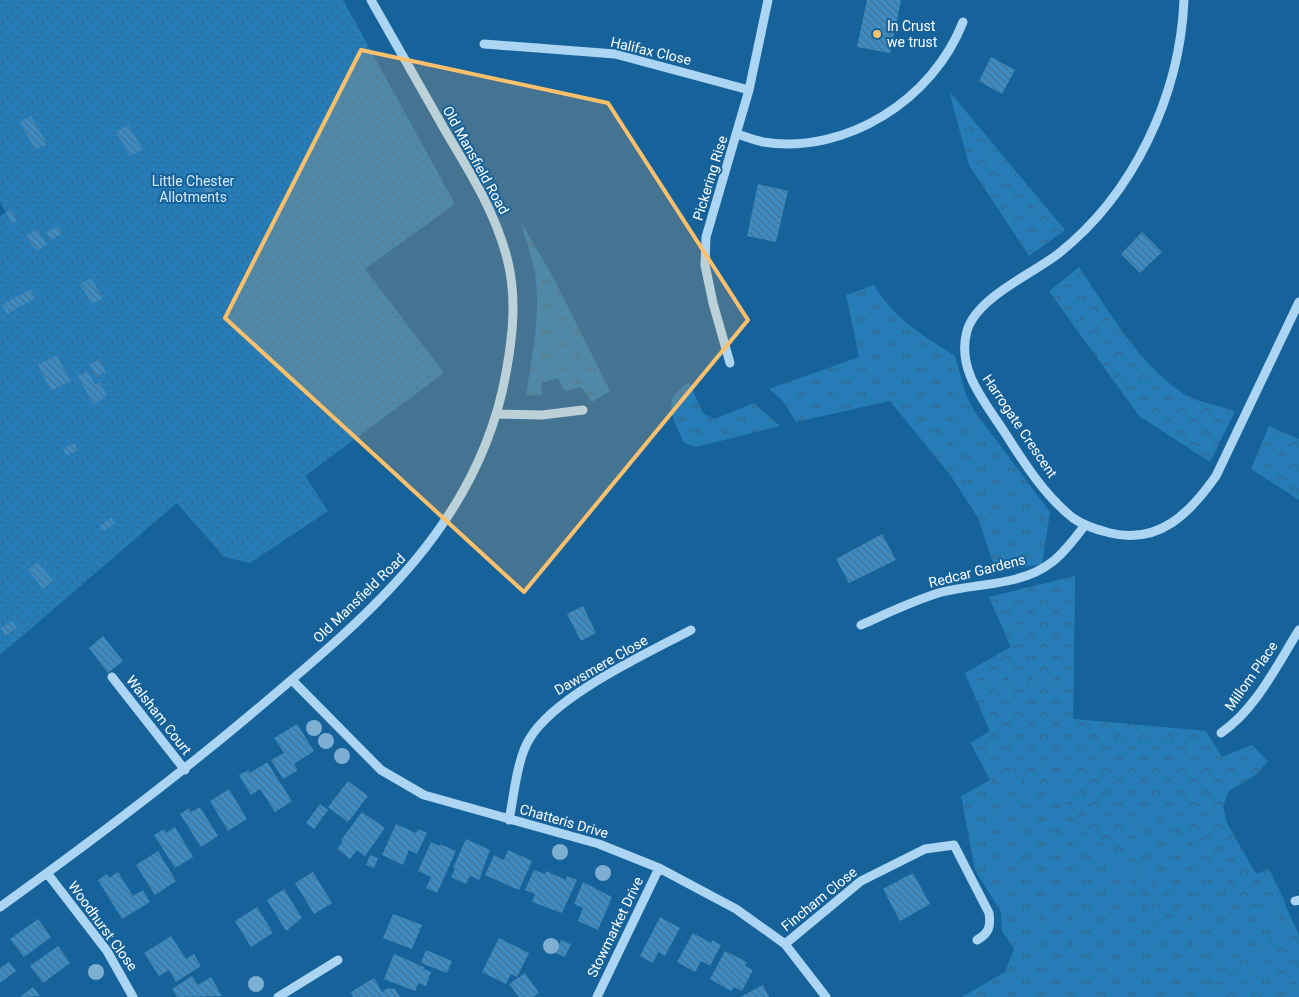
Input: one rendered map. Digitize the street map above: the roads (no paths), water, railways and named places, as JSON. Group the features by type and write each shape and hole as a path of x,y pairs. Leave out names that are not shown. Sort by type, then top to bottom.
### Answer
{"street":[{"name":"Old Mansfield Road","path":"0,907 185,770 358,622 417,560 436,535 482,458 497,414 511,342 514,311 510,275 500,236 482,193 371,0"},
{"name":"Pickering Rise","path":"730,363 712,303 705,265 706,237 749,90 768,0"},
{"name":"Harrogate Crescent","path":"1184,0 1180,41 1168,89 1160,113 1130,170 1092,221 1078,236 1035,271 980,308 971,320 965,338 965,361 970,376 1015,448 1052,499 1075,520 1085,525 1121,536 1141,536 1168,525 1191,508 1216,476 1299,302"},
{"path":"737,134 763,142 798,143 834,137 864,126 897,108 922,86 942,64 955,44 963,22"},
{"name":"Halifax Close","path":"484,44 615,54 749,90"},
{"path":"497,414 542,415 583,410"},
{"name":"Redcar Gardens","path":"861,625 911,603 941,593 965,587 985,586 1038,570 1051,563 1063,552 1085,525"},
{"name":"Dawsmere Close","path":"509,820 525,749 530,737 543,721 569,698 691,630"},
{"name":"Millom Place","path":"1221,733 1236,723 1248,709 1299,630"},
{"name":"Walsham Court","path":"112,677 185,770"},
{"name":"Chatteris Drive","path":"292,680 365,755 390,775 424,795 599,844 659,868 736,909 785,944 826,997"},
{"name":"Fincham Close","path":"785,944 861,881 924,849 954,845 989,914 990,924 987,934 977,940"},
{"name":"Stowmarket Drive","path":"597,997 659,868"},
{"name":"Woodhurst Close","path":"48,873 107,952 133,997"},
{"path":"278,997 338,960"}],"place":[{"name":"In Crust we trust","path":"877,34"}],"park label":[{"name":"Little Chester Allotments","path":"193,190"}]}
